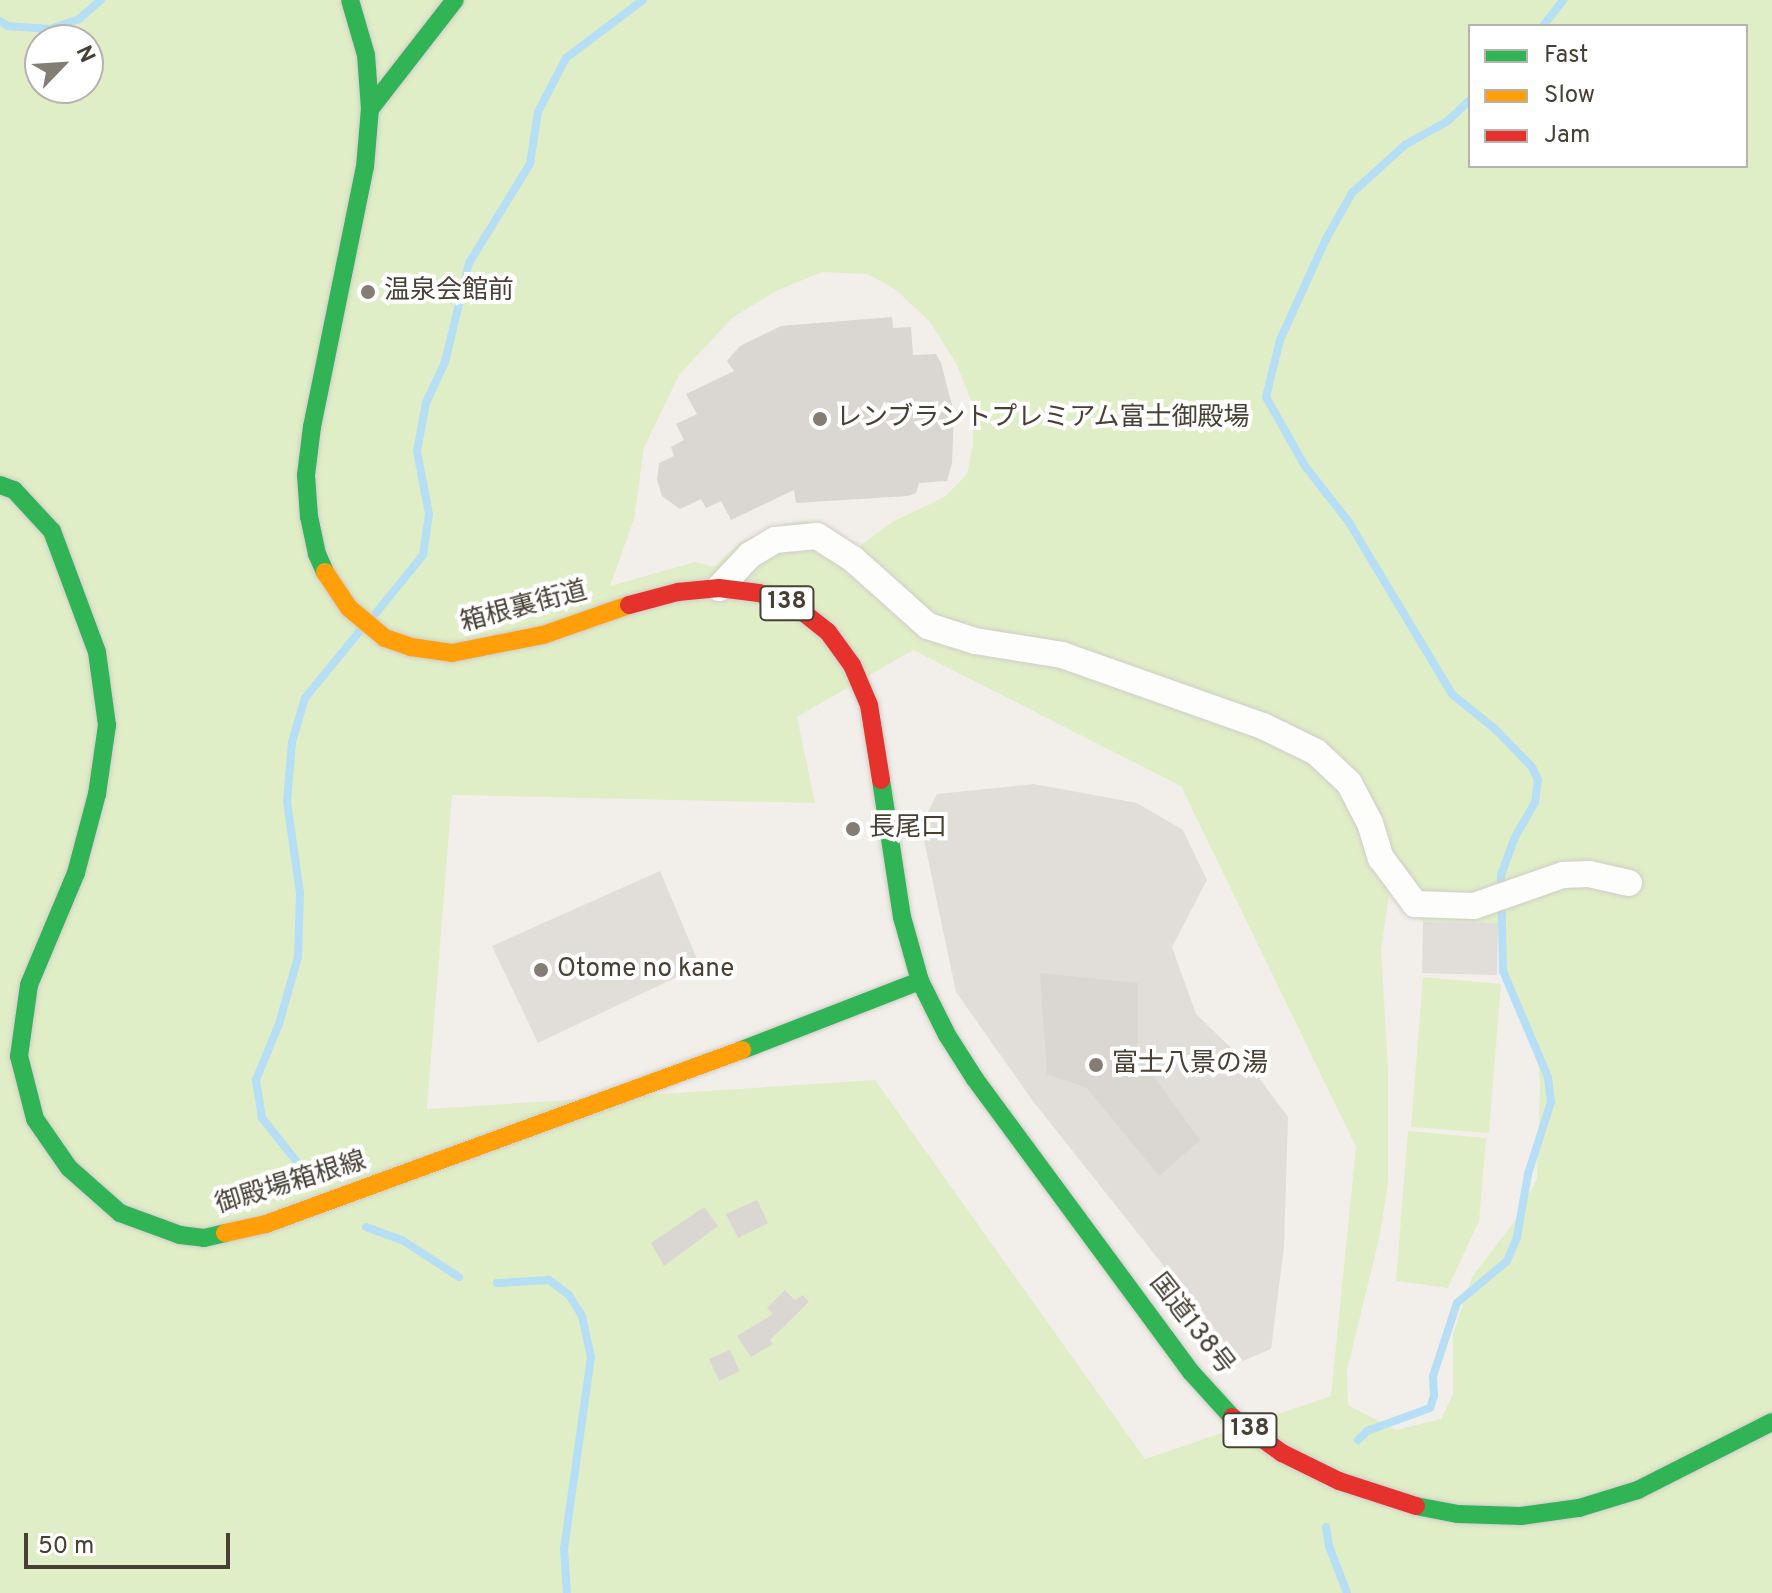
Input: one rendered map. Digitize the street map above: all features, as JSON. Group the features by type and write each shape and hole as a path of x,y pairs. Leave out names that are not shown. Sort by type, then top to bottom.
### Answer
{"main road":[{"name":"箱根裏街道","path":"350,0 366,55 370,109 365,167 312,427 306,475 309,517 317,554 332,586 349,608 385,638 411,647 452,653 497,647 543,635 631,604 678,592 719,588 759,593 794,605 828,632 852,665 869,705 902,917 920,981"},
{"path":"370,109 455,0"},
{"name":"御殿場箱根線","path":"0,485 14,490 52,531 97,652 107,725 97,794 76,873 29,985 19,1056 35,1119 69,1168 120,1213 180,1235 204,1238 266,1224 679,1074 920,981"},
{"name":"国道138号","path":"920,981 975,1079 1191,1372 1233,1418 1282,1453 1339,1481 1398,1502 1458,1514 1521,1516 1579,1508 1638,1490 1697,1463 1772,1422"}],"street":[{"path":"719,588 750,555 775,540 817,536 853,559 928,626 975,641 1062,655 1263,726 1316,752 1349,783 1370,823 1381,858 1415,904 1474,906 1563,875 1589,874 1629,883"}],"green space":[{"path":"0,0 1772,0 1772,1593 0,1593","holes":["822,272 868,274 896,290 930,322 956,363 972,402 973,444 967,474 943,498 892,522 857,548 806,521 783,524 742,541 714,567 695,562 610,586 634,519 644,448 679,375 732,318 774,292","913,650 1181,786 1356,1147 1331,1396 1145,1459 875,1080 427,1109 452,795 815,803 797,717","1390,888 1406,910 1423,922 1503,923 1508,986 1536,1037 1540,1084 1537,1179 1514,1222 1472,1277 1453,1334 1453,1394 1441,1419 1396,1430 1348,1405 1347,1370 1380,1235 1388,1183 1388,1067 1381,950"]},
{"path":"1423,977 1501,984 1489,1133 1411,1127"},
{"path":"1408,1131 1486,1138 1479,1221 1448,1288 1396,1281"}],"shaded area":[{"path":"1034,784 1137,803 1183,830 1207,880 1172,947 1196,1014 1251,1067 1288,1117 1284,1247 1271,1349 1240,1362 1032,1100 956,992 921,826 937,794"},
{"path":"660,871 700,966 538,1043 492,946"},
{"path":"1423,922 1498,923 1497,975 1422,973"}],"building":[{"name":"レンブラントプレミアム富士御殿場","path":"892,317 893,328 911,327 913,355 936,354 941,363 954,413 952,463 947,481 919,483 916,493 908,496 796,503 794,490 731,520 721,501 706,508 701,499 680,509 662,496 657,480 659,463 674,456 671,447 684,440 676,424 697,414 686,394 734,371 727,361 740,346 781,326"},
{"name":"富士八景の湯","path":"1040,973 1138,983 1138,1055 1200,1140 1159,1176 1087,1088 1047,1074"},
{"path":"757,1200 768,1223 738,1238 726,1214"},
{"path":"704,1207 718,1226 664,1266 651,1243"},
{"path":"785,1290 795,1300 803,1295 809,1302 770,1340 773,1344 751,1357 737,1336 773,1314 767,1308"},
{"path":"730,1350 740,1371 719,1381 709,1359"}],"waterway":[{"path":"0,21 8,26 50,29 79,19 101,0"},
{"path":"376,613 423,555 429,514 417,451 426,403 445,362 469,263 530,164 538,112 566,58 643,0"},
{"path":"1545,24 1563,0"},
{"path":"1358,1440 1367,1431 1430,1408 1434,1396 1433,1376 1457,1303 1507,1261 1517,1237 1528,1174 1551,1102 1548,1077 1503,971 1501,875 1515,837 1535,803 1538,780 1532,767 1495,729 1452,694 1348,521 1305,466 1266,397 1280,340 1326,239 1352,193 1405,145 1448,121 1468,102"},
{"path":"301,1167 262,1118 256,1080 279,1024 298,957 300,893 287,802 292,742 305,698 359,632"},
{"path":"366,1227 402,1240 459,1277"},
{"path":"497,1283 549,1280 569,1295 582,1316 591,1357 564,1548 567,1593"},
{"path":"1326,1527 1329,1546 1347,1593"}],"traffic: fast":[{"path":"325,572 317,554 309,517 306,475 312,427 365,167 370,109 366,55 350,0"},
{"path":"370,109 455,0"},
{"path":"0,485 14,490 52,531 97,652 107,725 97,794 76,873 29,985 19,1056 35,1119 69,1168 120,1213 180,1235 204,1238 225,1233"},
{"path":"881,780 902,917 920,981 947,1035 975,1079 1191,1372 1232,1417"},
{"path":"742,1050 920,981"},
{"path":"1416,1506 1458,1514 1521,1516 1579,1508 1638,1490 1772,1422"}],"traffic: slow":[{"path":"325,572 349,608 385,638 411,647 452,653 543,635 629,605"},
{"path":"225,1233 266,1224 742,1050"}],"traffic: jam":[{"path":"629,605 678,592 719,588 759,593 794,605 828,632 852,665 869,705 881,780"},
{"path":"1232,1417 1282,1453 1339,1481 1416,1506"}],"place":[{"name":"温泉会館前","path":"368,292"},
{"name":"レンブラントプレミアム富士御殿場","path":"820,419"},
{"name":"長尾口","path":"853,829"},
{"name":"Otome no kane","path":"541,970"},
{"name":"富士八景の湯","path":"1096,1065"}]}
